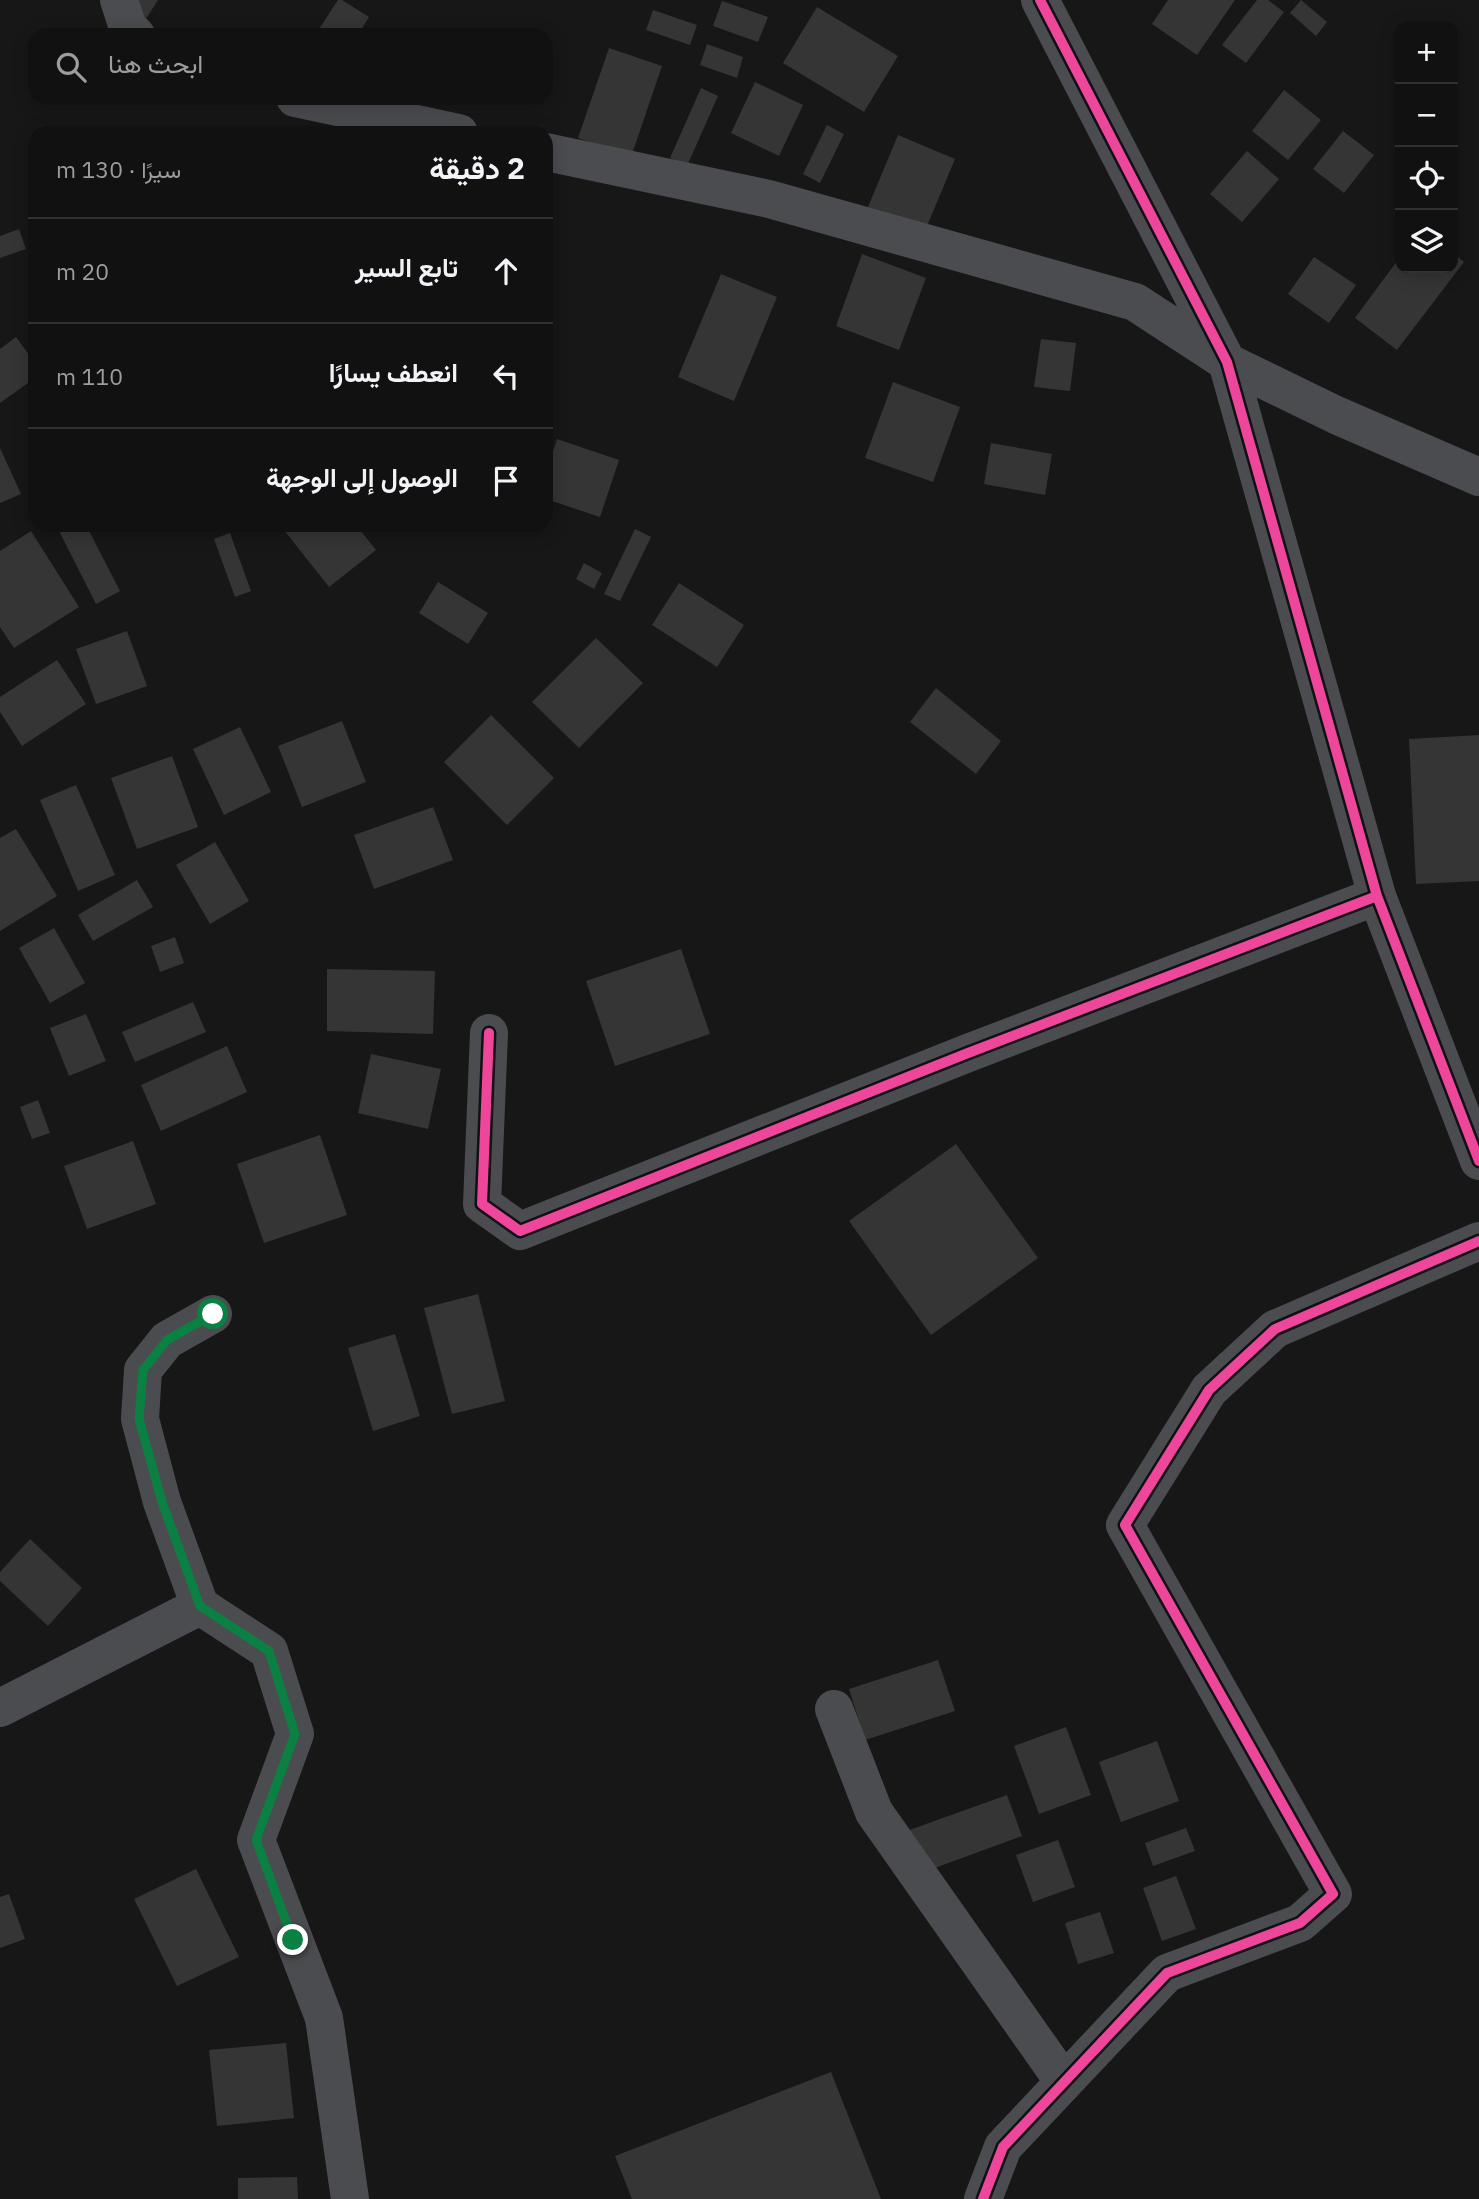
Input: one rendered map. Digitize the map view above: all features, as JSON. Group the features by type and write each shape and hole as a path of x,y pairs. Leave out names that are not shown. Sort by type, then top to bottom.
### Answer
{"street":[{"path":"119,0 129,28"},
{"path":"1040,0 1227,362 1377,895 1479,1161"},
{"path":"328,105 426,126"},
{"path":"553,153 769,199 1135,302 1227,362 1336,415 1479,477"},
{"path":"489,1033 482,1204 520,1231 968,1053 1377,895"},
{"path":"983,2199 1003,2147 1167,1973 1300,1923 1333,1894 1125,1525 1209,1390 1275,1329 1479,1241"},
{"path":"213,1314 167,1340 143,1370 139,1419 162,1502 200,1606 269,1651 295,1734 256,1840 324,2018 349,2199"},
{"path":"0,1708 200,1606"},
{"path":"834,1709 874,1812 1064,2082"}],"building":[{"path":"115,0 158,0 140,28"},
{"path":"338,0 369,17 362,28 320,28"},
{"path":"1168,0 1235,0 1197,55 1152,24"},
{"path":"1257,0 1268,0 1284,12 1246,63 1222,45"},
{"path":"1301,0 1327,22 1316,36 1290,13"},
{"path":"722,1 768,17 758,42 713,26"},
{"path":"817,7 898,56 864,112 783,63"},
{"path":"653,10 697,25 690,45 646,30"},
{"path":"707,44 743,57 737,78 700,65"},
{"path":"609,48 662,66 631,157 578,138"},
{"path":"755,82 803,105 779,156 731,133"},
{"path":"701,88 718,96 687,166 670,158"},
{"path":"1284,90 1321,120 1288,160 1252,131"},
{"path":"827,125 844,134 820,183 803,174"},
{"path":"1343,131 1374,155 1344,193 1313,169"},
{"path":"898,135 955,159 922,238 865,214"},
{"path":"1247,151 1279,179 1242,222 1210,194"},
{"path":"19,229 26,249 0,258 0,236"},
{"path":"862,254 926,278 899,350 836,326"},
{"path":"1314,257 1356,285 1329,323 1288,294"},
{"path":"1458,257 1464,262 1458,270"},
{"path":"1395,264 1395,273 1456,273 1397,350 1355,318"},
{"path":"721,274 777,297 734,401 678,377"},
{"path":"16,337 28,353 28,383 0,403 0,349"},
{"path":"1041,339 1076,343 1070,391 1034,387"},
{"path":"893,382 960,407 933,482 865,458"},
{"path":"557,439 619,460 600,517 553,501 553,451"},
{"path":"991,443 1052,454 1045,495 984,484"},
{"path":"0,448 21,494 0,503"},
{"path":"635,529 651,537 620,601 604,594"},
{"path":"32,532 79,607 14,648 0,627 0,551"},
{"path":"60,532 90,532 120,591 96,604"},
{"path":"286,532 362,532 376,550 329,587"},
{"path":"230,533 251,591 235,597 214,539"},
{"path":"584,563 602,573 594,589 576,579"},
{"path":"438,582 488,613 468,644 419,613"},
{"path":"679,583 744,625 717,667 652,625"},
{"path":"127,631 147,686 96,704 76,649"},
{"path":"596,638 643,683 579,748 532,702"},
{"path":"57,660 86,704 22,746 0,712 0,697"},
{"path":"936,688 1001,741 976,774 910,722"},
{"path":"491,715 554,778 507,825 444,762"},
{"path":"342,721 366,782 302,807 278,746"},
{"path":"240,727 271,792 224,815 193,749"},
{"path":"1479,735 1479,881 1416,884 1409,739"},
{"path":"172,756 198,827 137,849 111,778"},
{"path":"76,785 115,875 78,891 40,800"},
{"path":"433,807 453,860 374,889 354,835"},
{"path":"16,829 57,896 0,931 0,838"},
{"path":"215,842 249,901 210,924 176,865"},
{"path":"137,880 153,907 93,941 78,915"},
{"path":"54,928 85,983 50,1003 19,948"},
{"path":"175,937 184,963 160,972 151,946"},
{"path":"681,949 710,1034 615,1066 586,981"},
{"path":"327,969 435,971 433,1034 327,1031"},
{"path":"193,1002 206,1032 135,1062 122,1032"},
{"path":"86,1014 106,1061 69,1076 50,1028"},
{"path":"227,1046 247,1092 161,1131 141,1085"},
{"path":"371,1054 441,1069 428,1129 358,1113"},
{"path":"38,1100 50,1133 32,1139 20,1107"},
{"path":"320,1135 347,1215 264,1243 237,1164"},
{"path":"133,1141 156,1204 87,1229 64,1166"},
{"path":"956,1144 1038,1258 931,1335 849,1221"},
{"path":"478,1294 505,1401 452,1414 424,1308"},
{"path":"395,1334 420,1416 373,1431 348,1348"},
{"path":"30,1539 82,1588 48,1626 0,1581 0,1572"},
{"path":"938,1660 955,1711 865,1740 849,1689"},
{"path":"1066,1727 1091,1795 1039,1814 1014,1746"},
{"path":"1157,1741 1179,1801 1121,1822 1099,1762"},
{"path":"1007,1795 1022,1836 902,1880 887,1838"},
{"path":"1186,1828 1195,1851 1153,1866 1145,1843"},
{"path":"1058,1840 1075,1887 1033,1902 1016,1855"},
{"path":"196,1869 239,1957 177,1986 134,1899"},
{"path":"1176,1876 1196,1929 1162,1941 1143,1888"},
{"path":"9,1894 25,1939 0,1948 0,1897"},
{"path":"1100,1912 1114,1953 1078,1964 1065,1923"},
{"path":"286,2043 294,2118 217,2126 209,2050"},
{"path":"831,2072 881,2199 632,2199 615,2156"},
{"path":"297,2177 298,2199 238,2199 238,2178"}],"cycle path":[{"path":"1040,0 1227,362 1377,896 1479,1161"},
{"path":"489,1033 482,1204 520,1231 968,1053 1377,896"},
{"path":"983,2199 1003,2147 1167,1973 1300,1923 1333,1894 1125,1525 1209,1390 1275,1329 1479,1241"}],"route":[{"path":"213,1314 167,1340 143,1370 139,1419 162,1502 200,1606 269,1651 295,1734 256,1840 293,1940"}]}
